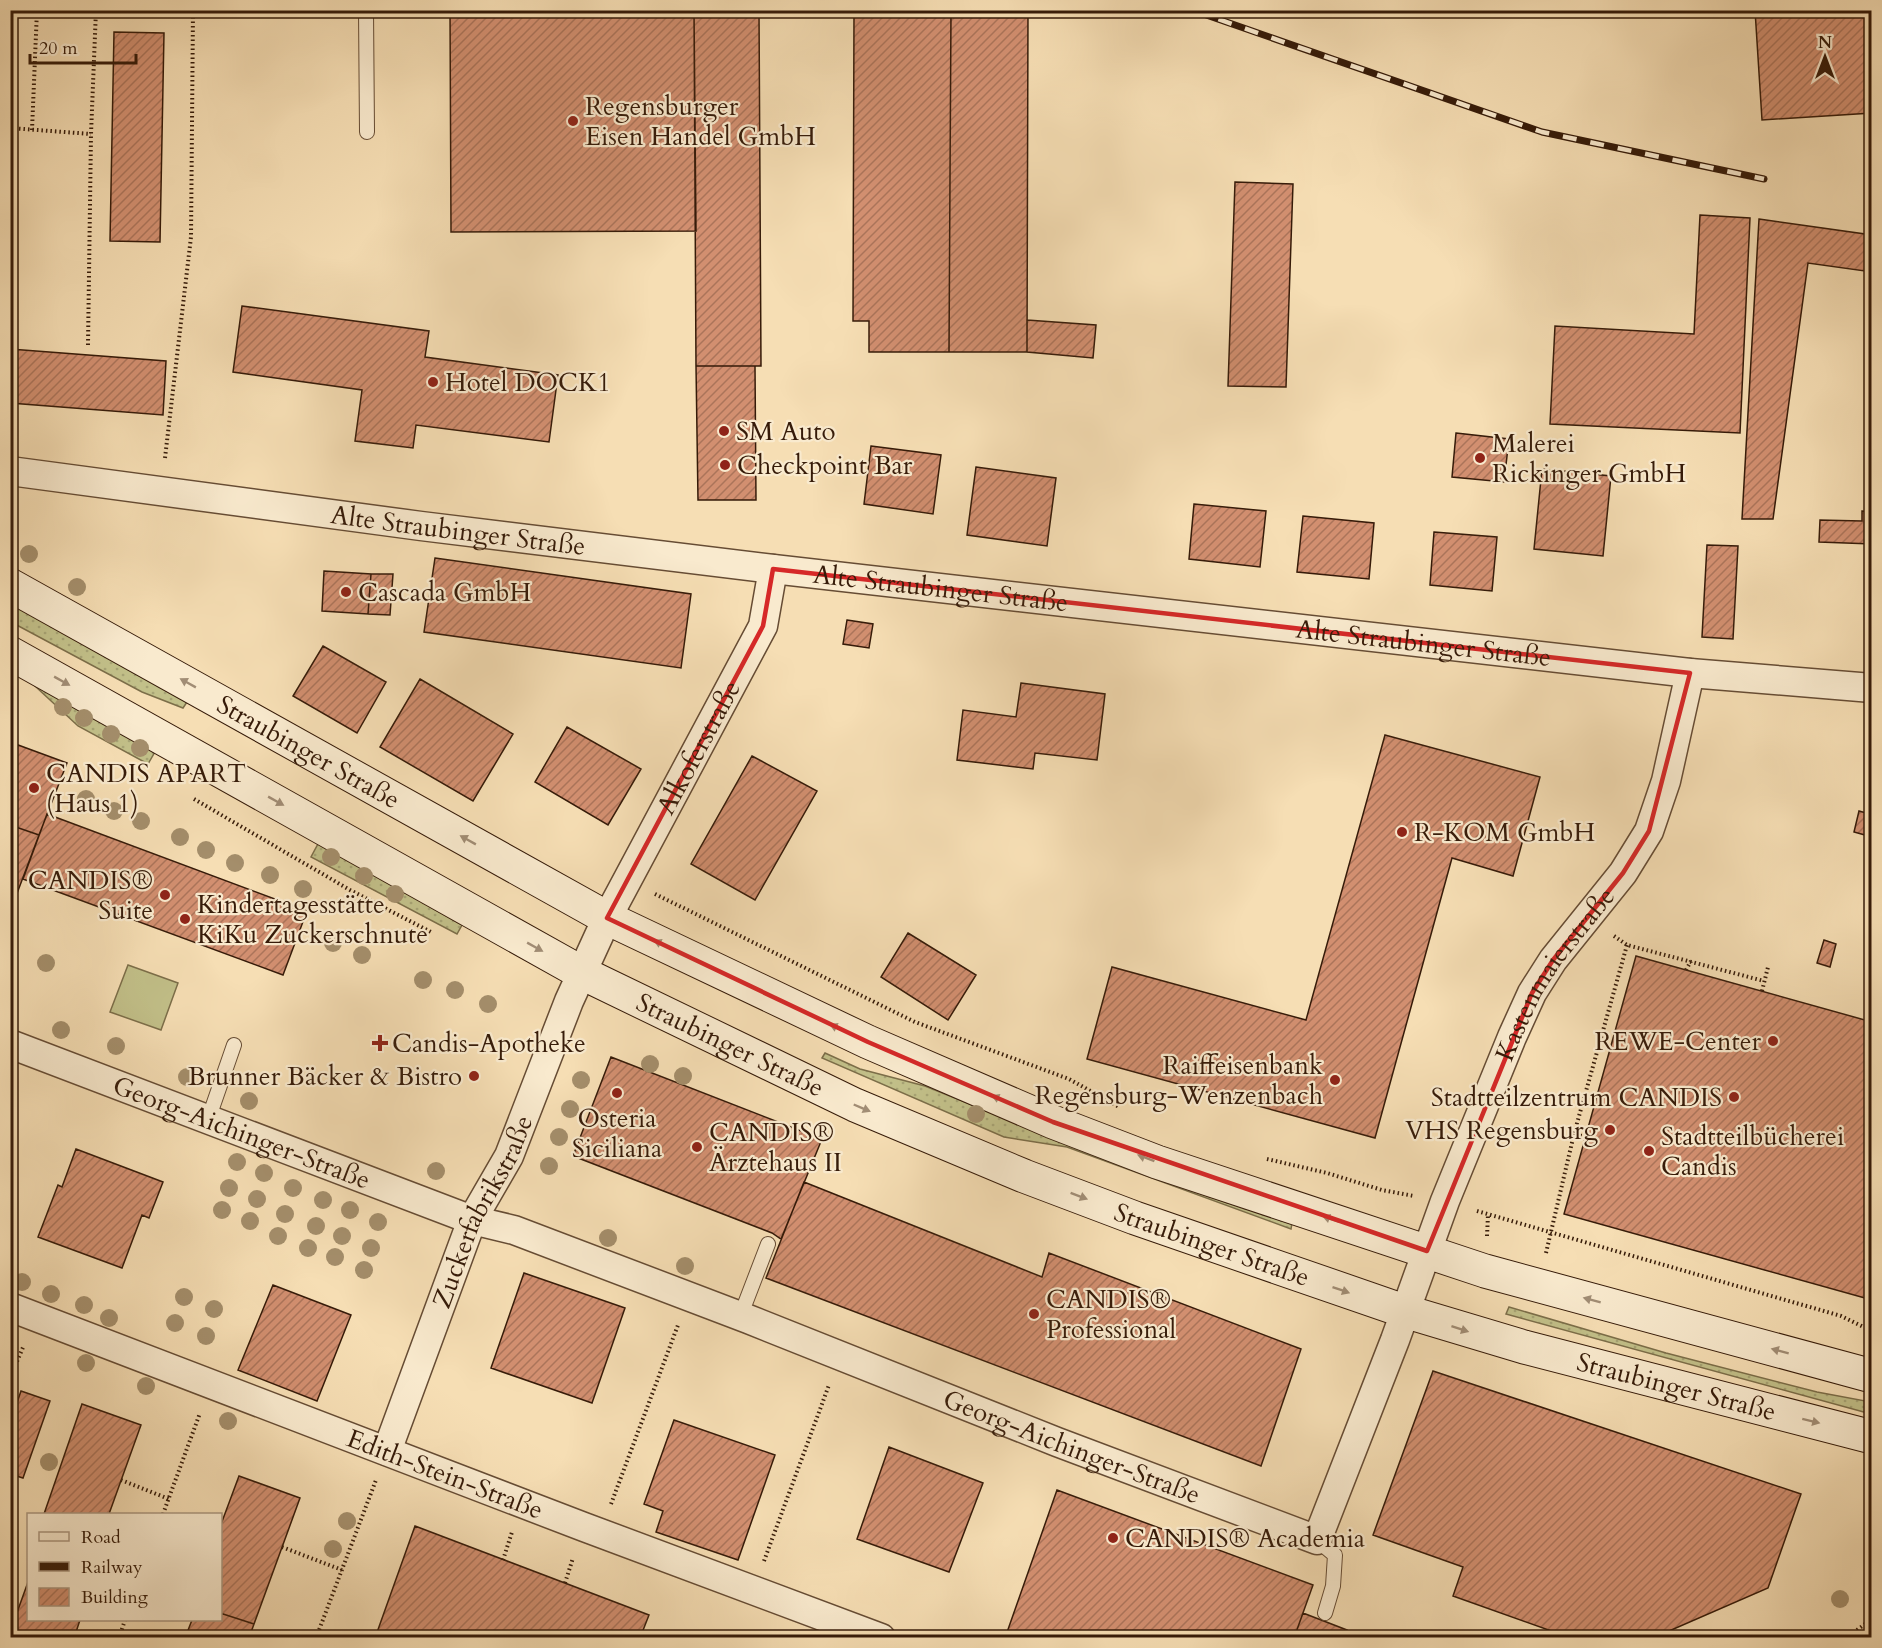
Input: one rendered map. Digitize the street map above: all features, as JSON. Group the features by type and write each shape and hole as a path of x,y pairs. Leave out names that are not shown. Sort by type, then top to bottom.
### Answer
{"main road":[{"name":"Straubinger Straße","path":"10,585 607,918 868,1042 1053,1122 1157,1162 1538,1286 1872,1376"},
{"name":"Straubinger Straße","path":"10,652 582,973 855,1105 1024,1176 1135,1218 1404,1311 1524,1347 1872,1437"}],"street":[{"name":"Alte Straubinger Straße","path":"10,471 409,525 773,569 1690,673 1872,688"},
{"name":"Alkoferstraße","path":"607,918 763,626 773,569"},
{"name":"Kastenmaierstraße","path":"1317,1540 1445,1201 1532,993 1552,960 1588,919 1623,873 1649,831 1666,781 1690,673"},
{"path":"582,973 607,918"},
{"name":"Zuckerfabrikstraße","path":"387,1451 472,1220 509,1156 582,973"},
{"name":"Georg-Aichinger-Straße","path":"10,1044 472,1220 514,1230 1057,1442 1317,1540"},
{"name":"Edith-Stein-Straße","path":"10,1307 881,1638"}],"lane":[{"path":"366,10 368,132"},
{"path":"208,1120 234,1045"},
{"path":"740,1317 768,1244"},
{"path":"1317,1540 1335,1555 1333,1586 1325,1613"}],"path":[{"path":"32,130 37,10"},
{"path":"88,345 91,134 96,10"},
{"path":"162,491 190,237 193,10"},
{"path":"10,128 91,134"},
{"path":"214,811 350,890 433,933"},
{"path":"626,883 666,897 915,1022 1069,1080 1128,1113"},
{"path":"1551,1234 1574,1134 1627,945 1764,981"},
{"path":"1686,970 1691,961"},
{"path":"1762,991 1768,967"},
{"path":"1574,1134 1586,1137"},
{"path":"1259,1156 1382,1190 1445,1201 1551,1234 1841,1316 1872,1331"},
{"path":"600,1532 689,1297"},
{"path":"753,1590 851,1361"},
{"path":"164,1513 211,1384"},
{"path":"316,1638 387,1451"},
{"path":"121,1480 169,1498"},
{"path":"282,1547 342,1569"},
{"path":"1846,1638 1872,1619"},
{"path":"118,1638 125,1621"}],"highlighted area":[{"path":"773,569 1690,673 1649,831 1623,873 1553,960 1532,993 1427,1251 1053,1122 868,1042 607,918 763,626"}],"shaded area":[{"path":"10,603 189,699 183,708 142,692 11,622"},
{"path":"22,674 156,750 148,764 78,726"},
{"path":"319,842 462,925 457,934 311,857"},
{"path":"128,965 178,983 161,1030 110,1012"},
{"path":"825,1053 860,1069 925,1086 1067,1143 1292,1223 1291,1229 1067,1147 1004,1137 822,1058"},
{"path":"1509,1307 1666,1353 1817,1392 1871,1402 1871,1414 1506,1314"}],"building":[{"name":"Regensburger Eisen Handel GmbH","path":"450,10 694,10 696,231 451,232"},
{"path":"694,10 759,10 761,366 696,366"},
{"path":"854,10 951,10 949,352 869,352 869,321 853,321"},
{"path":"951,10 1028,10 1027,352 949,352"},
{"path":"1755,10 1872,10 1872,113 1762,120"},
{"path":"114,32 164,33 160,242 110,241"},
{"path":"1235,182 1293,184 1286,387 1228,386"},
{"path":"1700,215 1750,218 1740,433 1550,424 1555,326 1694,334"},
{"path":"1759,219 1872,235 1872,272 1808,263 1773,519 1742,519"},
{"name":"Hotel DOCK1","path":"242,306 429,331 425,357 558,375 549,442 416,425 413,448 355,441 362,390 233,372"},
{"path":"1027,320 1096,325 1093,358 1027,352"},
{"path":"10,349 166,361 163,415 10,403"},
{"path":"696,366 755,366 756,500 698,500"},
{"name":"Malerei Rickinger GmbH","path":"1456,433 1509,439 1504,482 1452,477"},
{"path":"871,446 941,455 933,514 864,504"},
{"path":"976,467 1056,478 1047,546 967,535"},
{"path":"1542,469 1611,476 1603,556 1534,549"},
{"path":"1194,504 1266,511 1260,567 1189,559"},
{"path":"1862,511 1872,512 1872,544 1819,542 1820,520 1862,521"},
{"path":"1303,516 1374,523 1369,579 1297,572"},
{"path":"1434,532 1497,537 1492,591 1430,585"},
{"path":"1707,545 1738,546 1733,639 1702,637"},
{"path":"435,558 691,594 681,668 424,632"},
{"name":"Cascada GmbH","path":"324,571 371,574 368,614 322,611"},
{"path":"371,574 393,574 390,615 368,614"},
{"path":"847,620 873,624 869,648 843,644"},
{"path":"323,646 386,682 357,733 293,696"},
{"path":"420,679 513,734 473,801 380,747"},
{"path":"1021,683 1105,694 1097,760 1035,753 1033,769 957,760 963,710 1016,717"},
{"path":"567,727 641,769 608,825 535,782"},
{"path":"1385,735 1540,777 1513,876 1452,858 1375,1138 1087,1059 1112,967 1306,1020"},
{"name":"CANDIS APART (Haus 1)","path":"10,742 67,763 39,835 10,825"},
{"path":"752,756 817,791 755,900 691,864"},
{"path":"1859,811 1870,814 1865,835 1854,832"},
{"name":"CANDIS® Suite","path":"47,814 307,911 283,975 23,879"},
{"path":"10,825 39,835 10,912"},
{"path":"908,933 976,975 948,1020 881,977"},
{"path":"1824,940 1836,944 1830,967 1817,963"},
{"name":"Stadtteilzentrum CANDIS","path":"1636,956 1872,1022 1872,1042 1867,1057 1872,1058 1872,1300 1564,1214"},
{"name":"CANDIS® Ärztehaus II","path":"611,1057 822,1139 781,1239 772,1233 573,1156"},
{"path":"76,1149 163,1182 149,1218 142,1215 122,1268 38,1237 58,1185 62,1187"},
{"name":"CANDIS® Professional","path":"804,1182 1042,1277 1049,1253 1301,1349 1261,1466 766,1278"},
{"path":"524,1273 625,1308 592,1403 491,1368"},
{"path":"273,1285 351,1315 317,1401 238,1370"},
{"path":"1433,1371 1801,1494 1768,1588 1653,1638 1571,1638 1453,1596 1463,1567 1373,1535"},
{"path":"21,1391 50,1401 23,1478 10,1474 10,1423"},
{"path":"82,1404 141,1425 109,1513 44,1513"},
{"path":"674,1420 775,1455 738,1560 656,1532 663,1511 644,1504"},
{"path":"889,1447 983,1483 949,1572 857,1539"},
{"path":"239,1476 300,1498 254,1624 222,1614 222,1522"},
{"name":"CANDIS® Academia","path":"1057,1490 1313,1585 1294,1638 1005,1638"},
{"path":"415,1526 649,1615 640,1638 472,1638 456,1632 454,1638 375,1638"},
{"path":"27,1585 27,1621 80,1621 74,1638 10,1638 10,1632"},
{"path":"1303,1613 1347,1630 1344,1638 1294,1638"},
{"path":"222,1614 254,1624 249,1638 185,1638 192,1621 222,1621"}],"railway":[{"path":"1192,10 1542,132 1764,179"}],"place":[{"name":"Regensburger Eisen Handel GmbH","path":"573,121"},
{"name":"Hotel DOCK1","path":"433,382"},
{"name":"SM Auto","path":"724,431"},
{"name":"Malerei Rickinger GmbH","path":"1480,458"},
{"name":"Checkpoint Bar","path":"725,465"},
{"name":"Cascada GmbH","path":"346,592"},
{"name":"CANDIS APART (Haus 1)","path":"34,788"},
{"name":"R-KOM GmbH","path":"1402,832"},
{"name":"CANDIS® Suite","path":"165,895"},
{"name":"Kindertagesstätte KiKu Zuckerschnute","path":"185,919"},
{"name":"REWE-Center","path":"1773,1041"},
{"name":"Candis-Apotheke","path":"380,1043"},
{"name":"Brunner Bäcker & Bistro","path":"474,1076"},
{"name":"Raiffeisenbank Regensburg-Wenzenbach","path":"1335,1080"},
{"name":"Osteria Siciliana","path":"617,1093"},
{"name":"Stadtteilzentrum CANDIS","path":"1734,1097"},
{"name":"VHS Regensburg","path":"1610,1130"},
{"name":"CANDIS® Ärztehaus II","path":"697,1147"},
{"name":"Stadtteilbücherei Candis","path":"1649,1151"},
{"name":"CANDIS® Professional","path":"1034,1314"},
{"name":"CANDIS® Academia","path":"1113,1538"}]}
